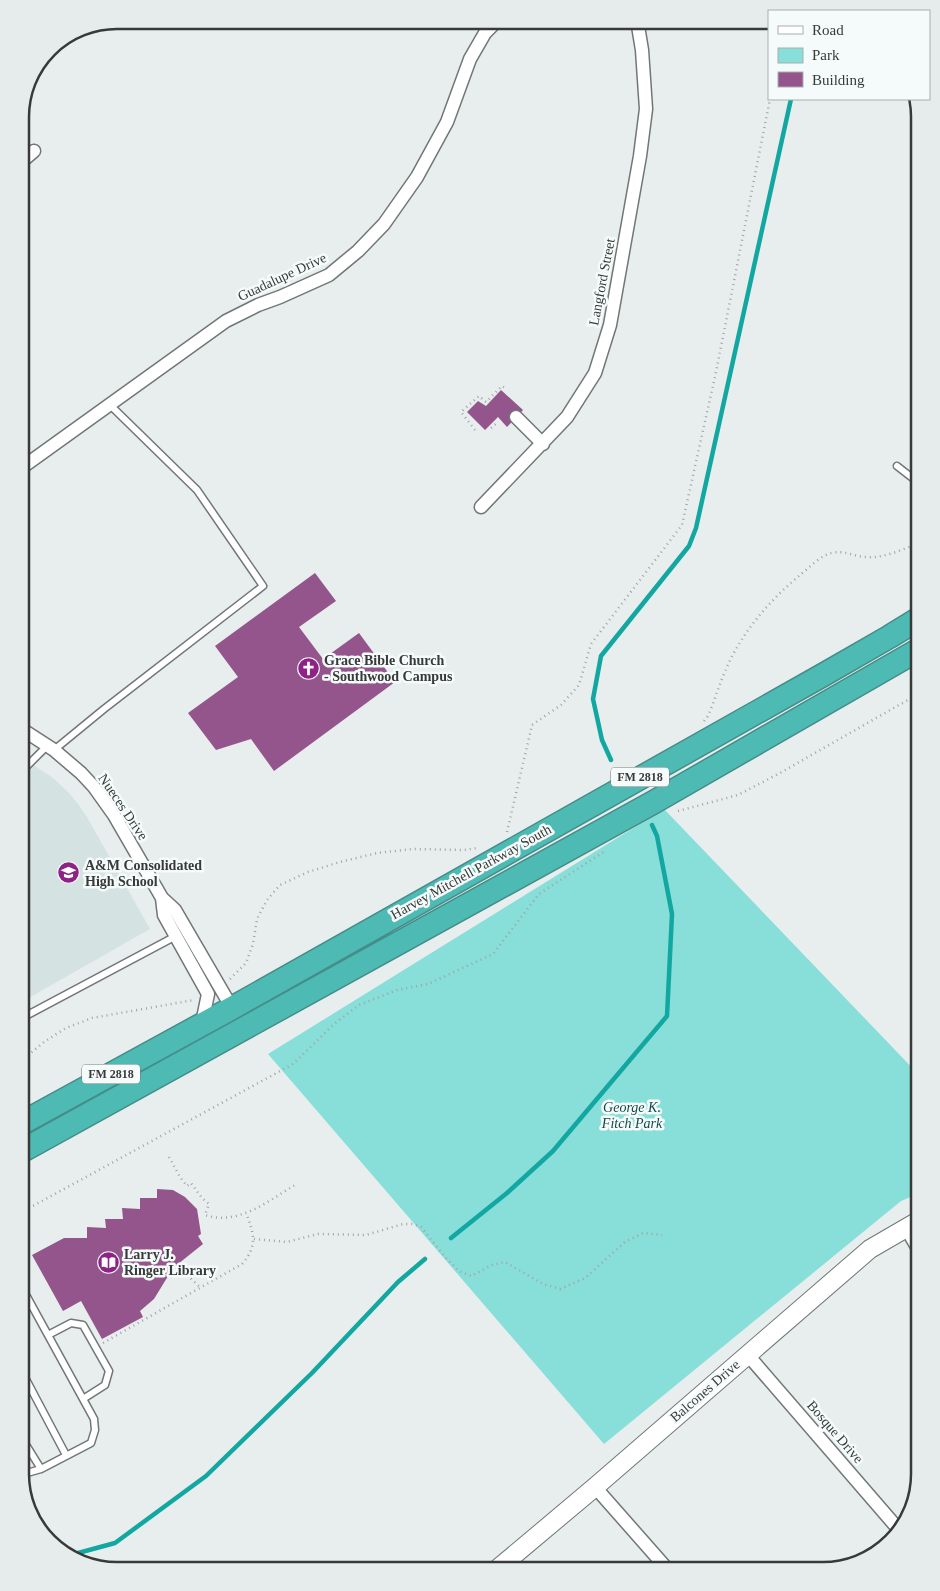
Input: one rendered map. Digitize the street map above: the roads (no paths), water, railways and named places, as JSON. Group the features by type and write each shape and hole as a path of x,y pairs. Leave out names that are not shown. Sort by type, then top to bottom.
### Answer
{"highway":[{"name":"Harvey Mitchell Parkway South","path":"29,1119 232,1008 911,623"},
{"name":"Harvey Mitchell Parkway South","path":"29,1147 654,802 911,653"},
{"path":"218,1042 230,1020 232,1008"}],"street":[{"name":"Guadalupe Drive","path":"29,462 226,321 258,305 329,275 358,251 384,224 417,177 447,122 470,59 489,29"},
{"name":"Langford Street","path":"481,507 567,417 595,373 610,325 640,156 646,110 642,50 638,29"},
{"path":"29,156 34,152"},
{"path":"516,418 543,444"},
{"name":"Nueces Drive","path":"29,734 51,748 81,773 104,800 125,832 162,898 175,910 232,1008"},
{"name":"Nueces Drive","path":"162,898 164,915 208,994 202,1023"},
{"name":"Balcones Drive","path":"506,1562 870,1249 911,1225"},
{"name":"Bosque Drive","path":"747,1354 895,1525"},
{"path":"595,1487 661,1562"}],"lane":[{"path":"29,766 263,586 197,490 109,404"},
{"path":"897,466 911,477"},
{"path":"29,1014 176,936"},
{"path":"29,1300 94,1419 95,1430 91,1443 29,1472"},
{"path":"48,1335 72,1323 83,1325 110,1371 105,1385 83,1399"},
{"path":"29,1385 66,1455"},
{"path":"29,1450 40,1468"}],"waterway":[{"path":"611,760 602,740 593,699 601,656 689,546 696,528 791,100"},
{"path":"451,1238 507,1193 553,1151 667,1016 672,914 657,836 652,825"},
{"path":"78,1553 115,1543 206,1476 312,1373 398,1282 425,1259"}],"place":[{"name":"Grace Bible Church - Southwood Campus","path":"308,668"},
{"name":"A&M Consolidated High School","path":"69,873"},
{"name":"Larry J. Ringer Library","path":"108,1262"}],"park label":[{"name":"George K. Fitch Park","path":"632,1116"}]}
